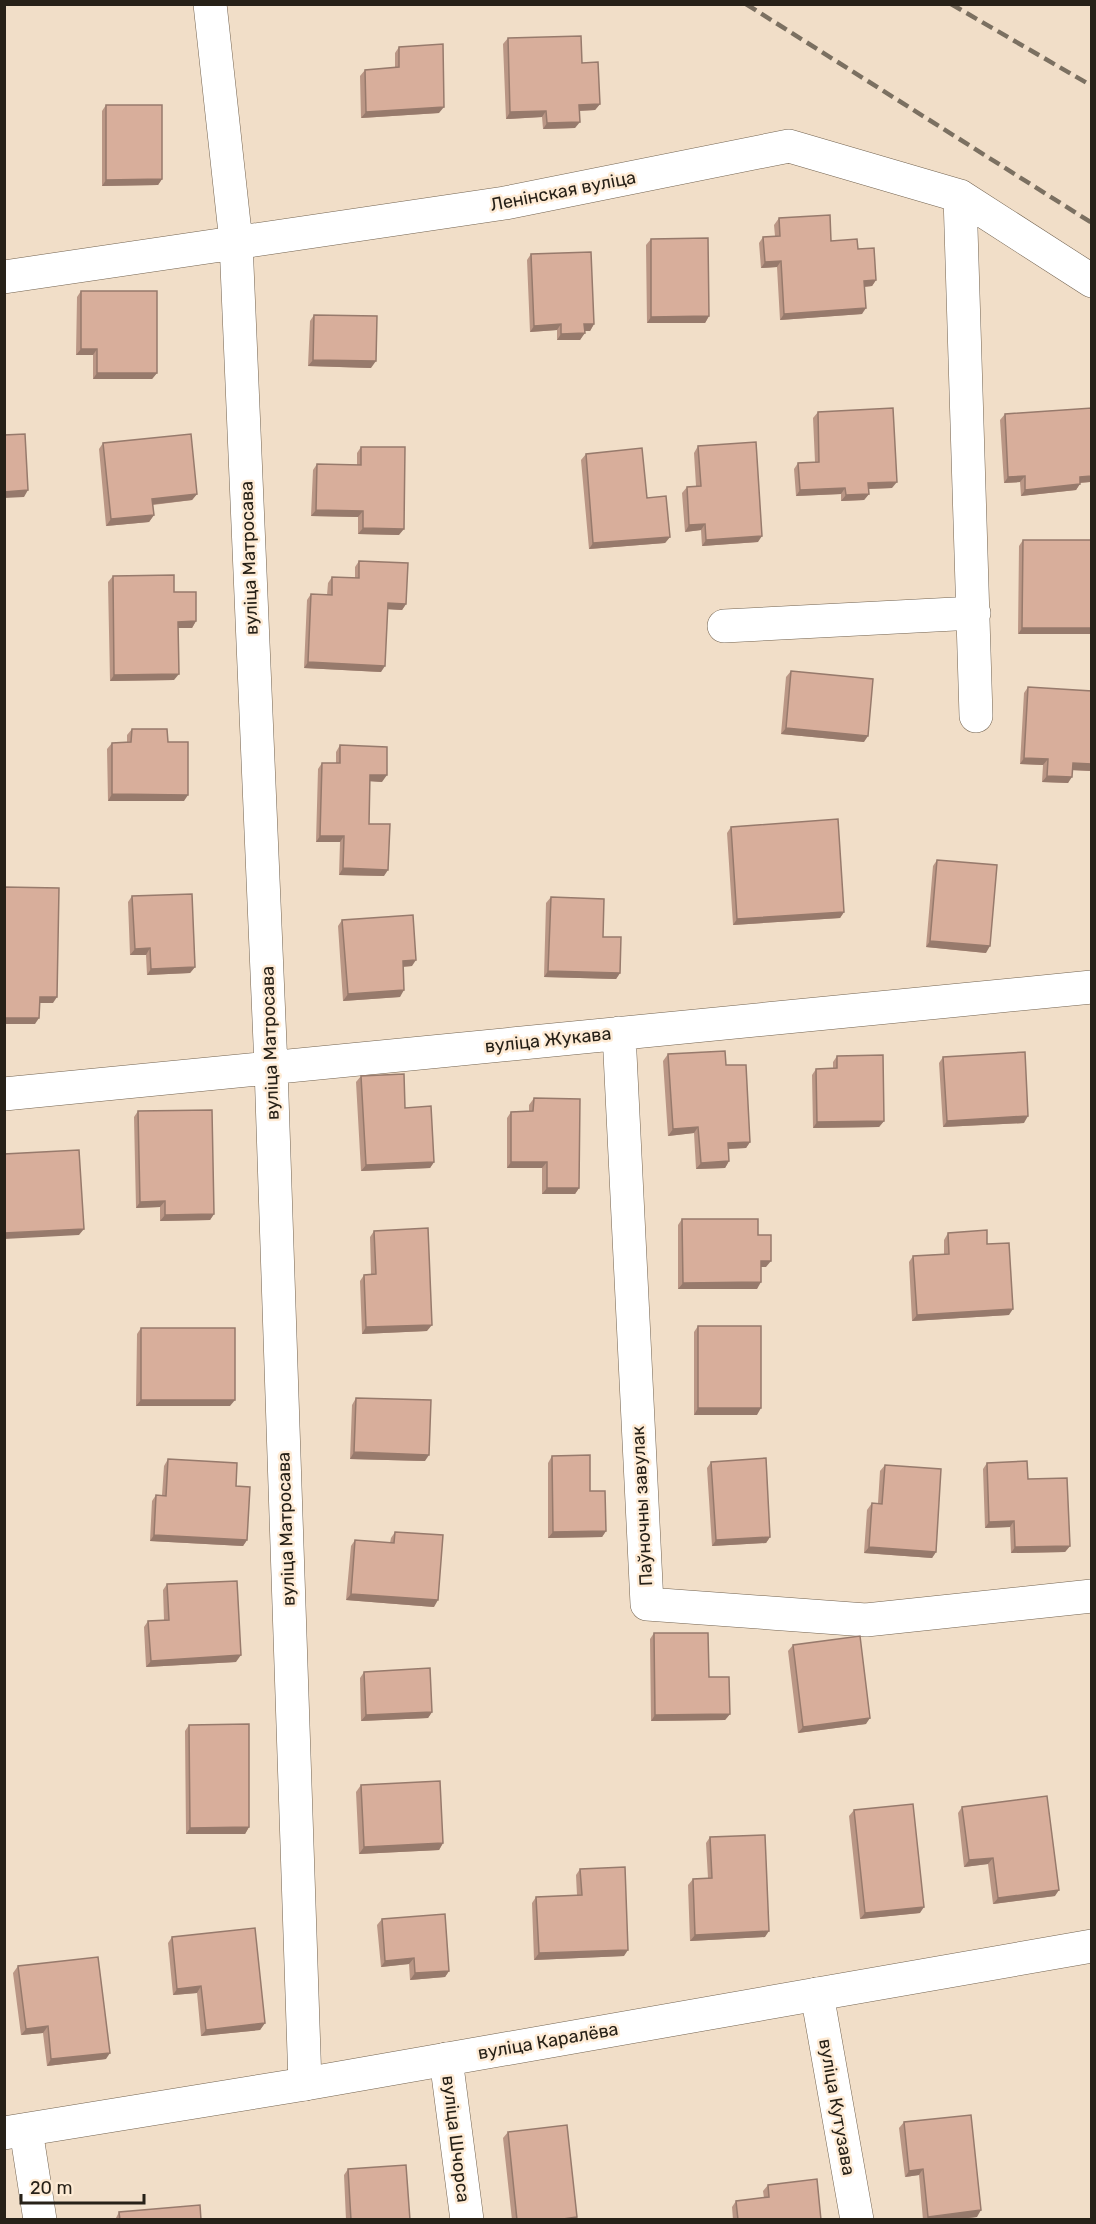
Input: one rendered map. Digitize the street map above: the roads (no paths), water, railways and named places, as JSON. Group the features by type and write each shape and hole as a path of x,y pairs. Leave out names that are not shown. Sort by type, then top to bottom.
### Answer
{"street":[{"name":"вуліца Матросава","path":"210,4 236,242 271,1067 305,2084"},
{"name":"Ленінская вуліца","path":"4,278 505,203 789,146 960,196 1092,281"},
{"path":"960,196 976,716"},
{"path":"724,626 974,613"},
{"name":"вуліца Жукава","path":"4,1094 1092,987"},
{"name":"Паўночны завулак","path":"619,1034 647,1604 866,1620 1092,1596"},
{"name":"вуліца Каралёва","path":"15,2131 305,2084 1092,1946"},
{"name":"вуліца Кутузава","path":"817,1994 857,2220"},
{"name":"вуліца Шчорса","path":"446,2059 467,2220"},
{"path":"15,2131 40,2220"}],"railway":[{"path":"746,4 1092,223"},
{"path":"951,4 1092,86"}]}
